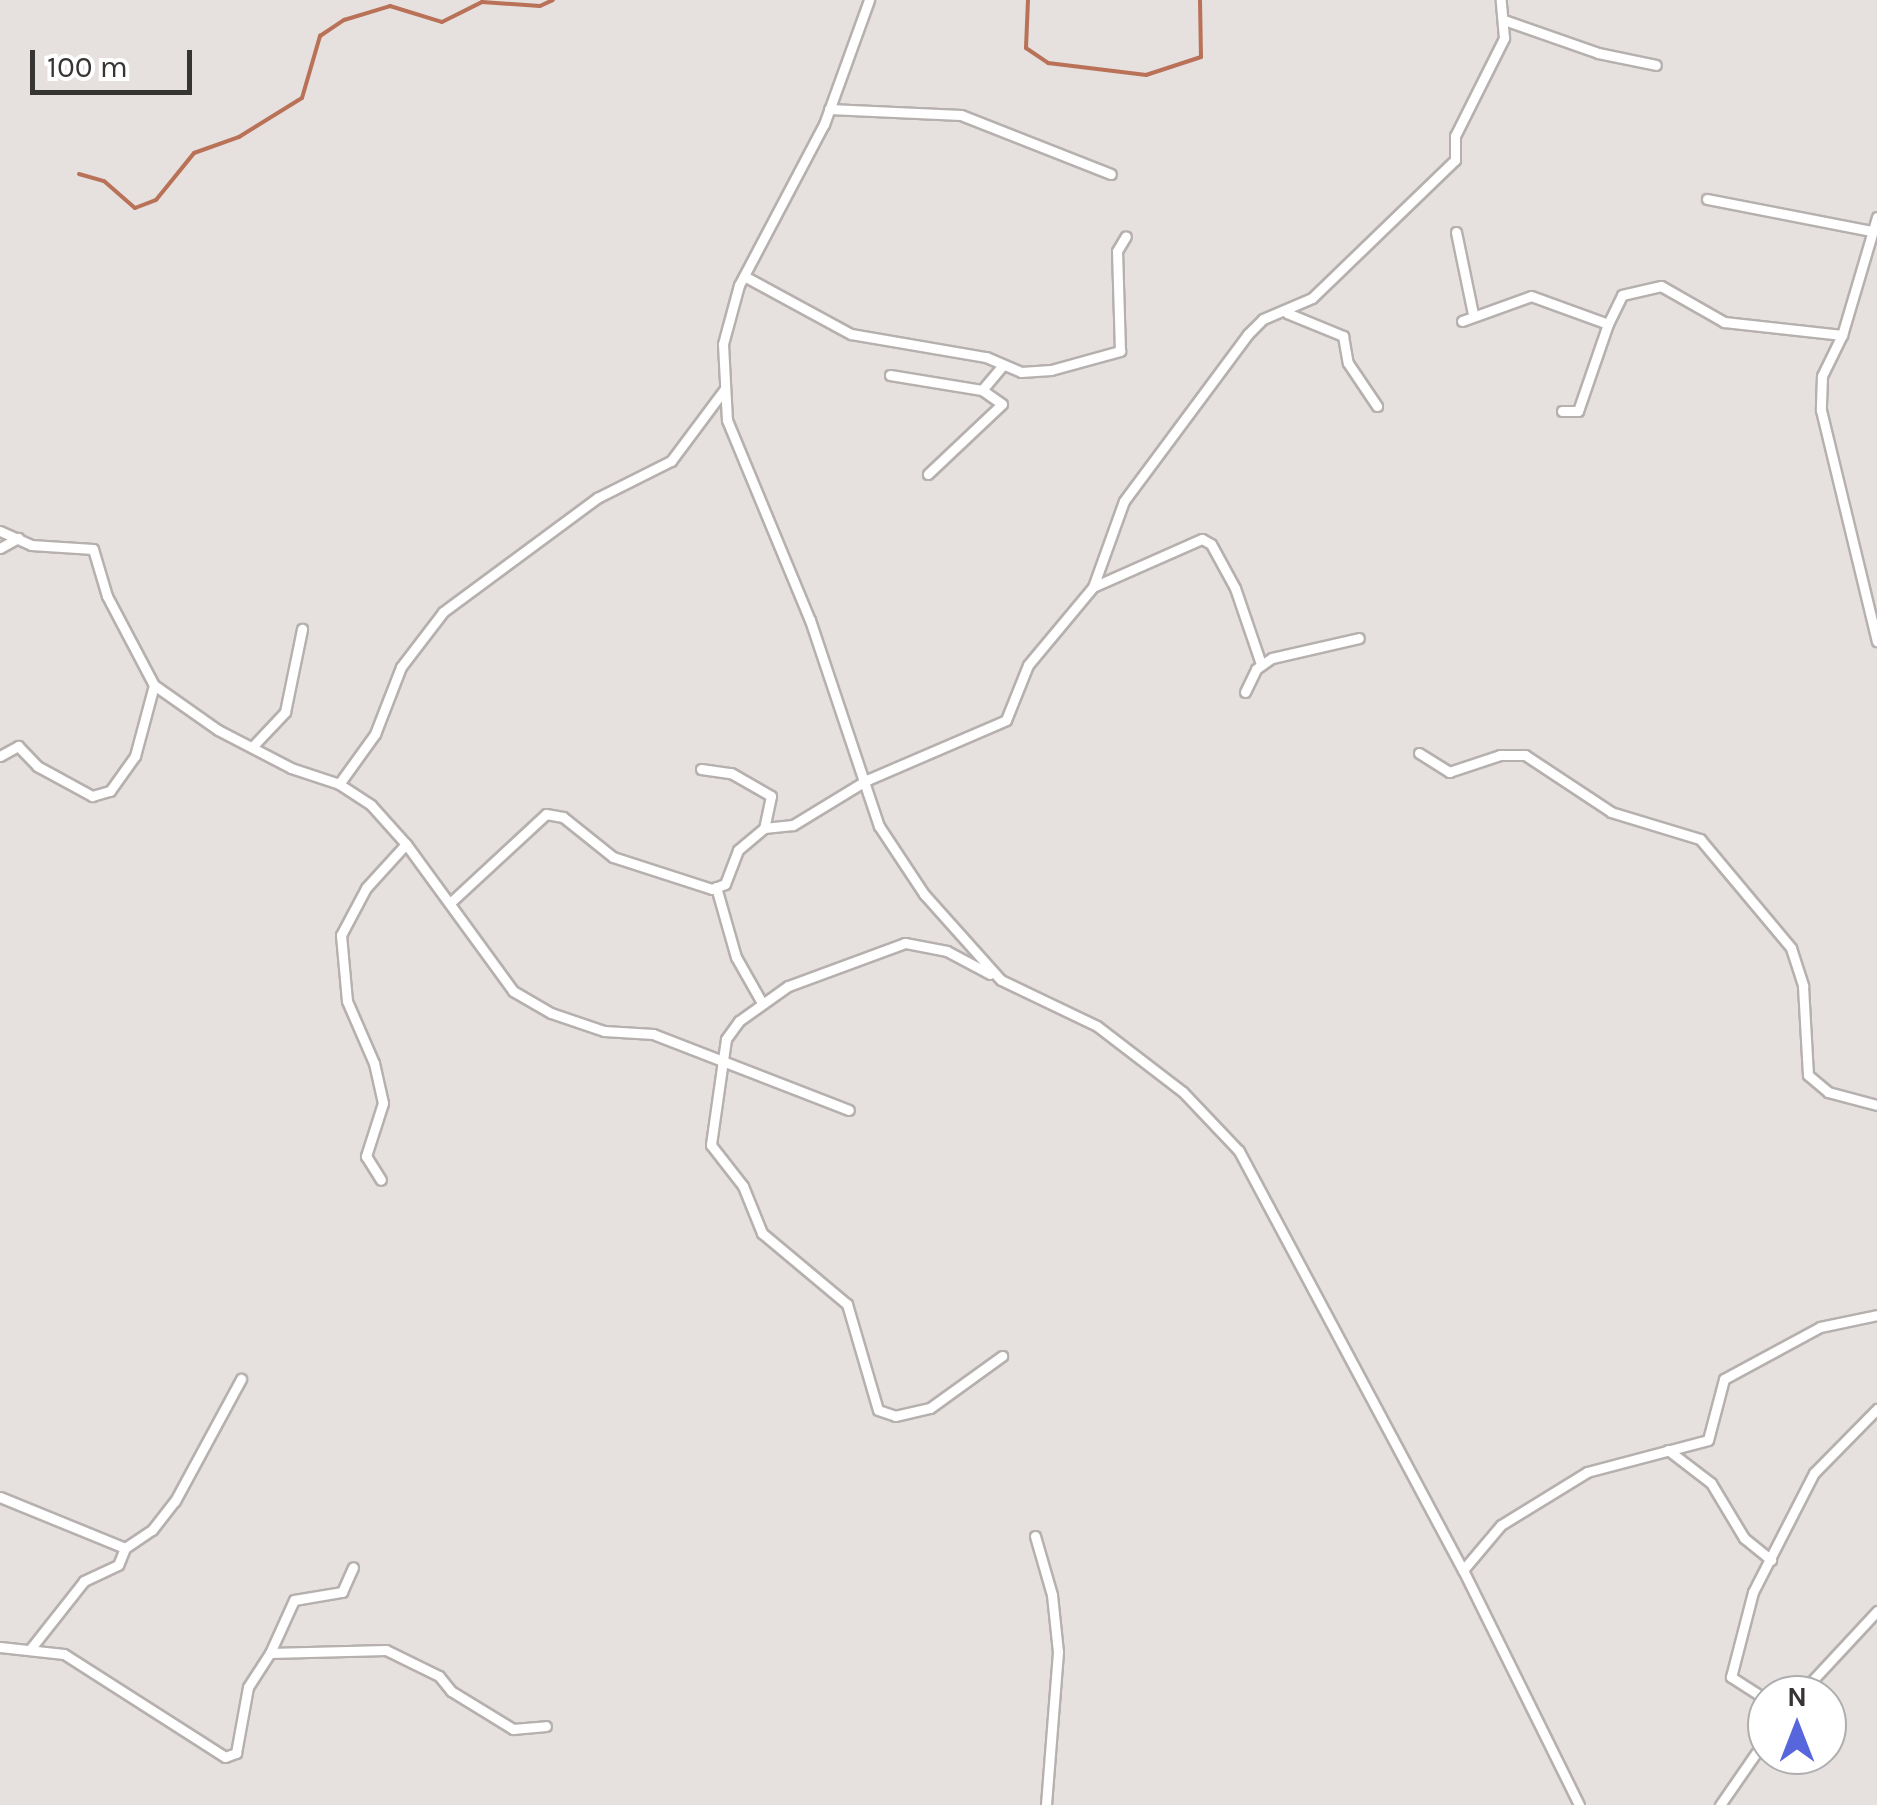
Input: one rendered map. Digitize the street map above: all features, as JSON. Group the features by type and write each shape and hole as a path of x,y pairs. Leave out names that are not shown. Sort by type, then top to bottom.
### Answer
{"street":[{"path":"869,0 829,109 744,276 723,344 727,420 810,620 825,677 894,853 1001,980"},
{"path":"451,902 546,814 563,817 612,857 651,874 716,887 725,884 738,850 764,828 793,825 867,780 1006,720 1028,666 1094,587 1124,501 1248,334 1262,320 1287,313 1312,298 1455,160 1455,136 1504,38 1501,0"},
{"path":"1504,20 1598,54 1656,65"},
{"path":"829,109 961,115 1112,174"},
{"path":"1707,199 1872,231"},
{"path":"1877,216 1842,334 1822,376 1821,410 1877,641"},
{"path":"1456,232 1473,314"},
{"path":"744,276 851,334 986,357 1001,367 1065,369 1076,358 1112,358 1120,350 1117,251 1126,236"},
{"path":"1562,411 1578,411 1622,295 1661,286 1724,322 1842,334"},
{"path":"1462,321 1531,296 1608,324"},
{"path":"1287,313 1343,336 1348,363 1377,406"},
{"path":"982,390 1001,367"},
{"path":"890,375 982,390 1002,404 928,474"},
{"path":"339,784 390,705 401,668 443,612 597,498 671,460 725,387"},
{"path":"0,531 31,544 93,549 107,596 154,686 291,768 339,784 371,805 451,902 513,991 551,1013 604,1031 653,1034 849,1110"},
{"path":"0,548 18,538"},
{"path":"1094,587 1202,539 1211,544 1235,588 1261,664"},
{"path":"253,746 284,712 302,629"},
{"path":"1244,692 1261,664 1359,638"},
{"path":"0,756 18,746 37,766 92,796 110,790 134,756 154,686"},
{"path":"1419,753 1449,772 1500,755 1525,755 1611,812 1700,838 1791,948 1803,986 1808,1074 1828,1092 1877,1105"},
{"path":"701,769 730,773 770,796 764,828"},
{"path":"381,1180 366,1156 383,1103 374,1063 347,1001 341,935 366,888 406,844"},
{"path":"716,887 736,957 762,1004"},
{"path":"1002,1356 930,1408 895,1416 878,1410 847,1304 762,1233 743,1186 711,1145 720,1058 739,1020 788,986 906,944 946,950 1097,1026 1183,1092 1239,1151 1463,1570 1579,1805"},
{"path":"1463,1570 1501,1524 1587,1472 1708,1440 1724,1378 1820,1327 1877,1315"},
{"path":"31,1648 84,1581 118,1565 125,1548 152,1530 174,1501 240,1379"},
{"path":"1747,1688 1730,1677 1753,1592 1814,1473 1877,1408"},
{"path":"1668,1450 1704,1474 1744,1538 1771,1560"},
{"path":"0,1497 125,1548"},
{"path":"1035,1536 1052,1595 1058,1652 1046,1805"},
{"path":"0,1647 64,1654 225,1757 236,1753 248,1686 270,1652 294,1600 342,1592 353,1567"},
{"path":"1817,1675 1877,1610"},
{"path":"270,1652 386,1650 439,1676 452,1691 513,1729 546,1726"},
{"path":"1720,1805 1747,1766"}],"waterway":[{"path":"79,174 104,181 135,208 156,200 194,153 239,137 302,98 320,36 344,20 390,6 442,22 482,2 540,6 553,0"},
{"path":"1028,0 1026,48 1048,63 1146,75 1201,57 1200,0"}]}
